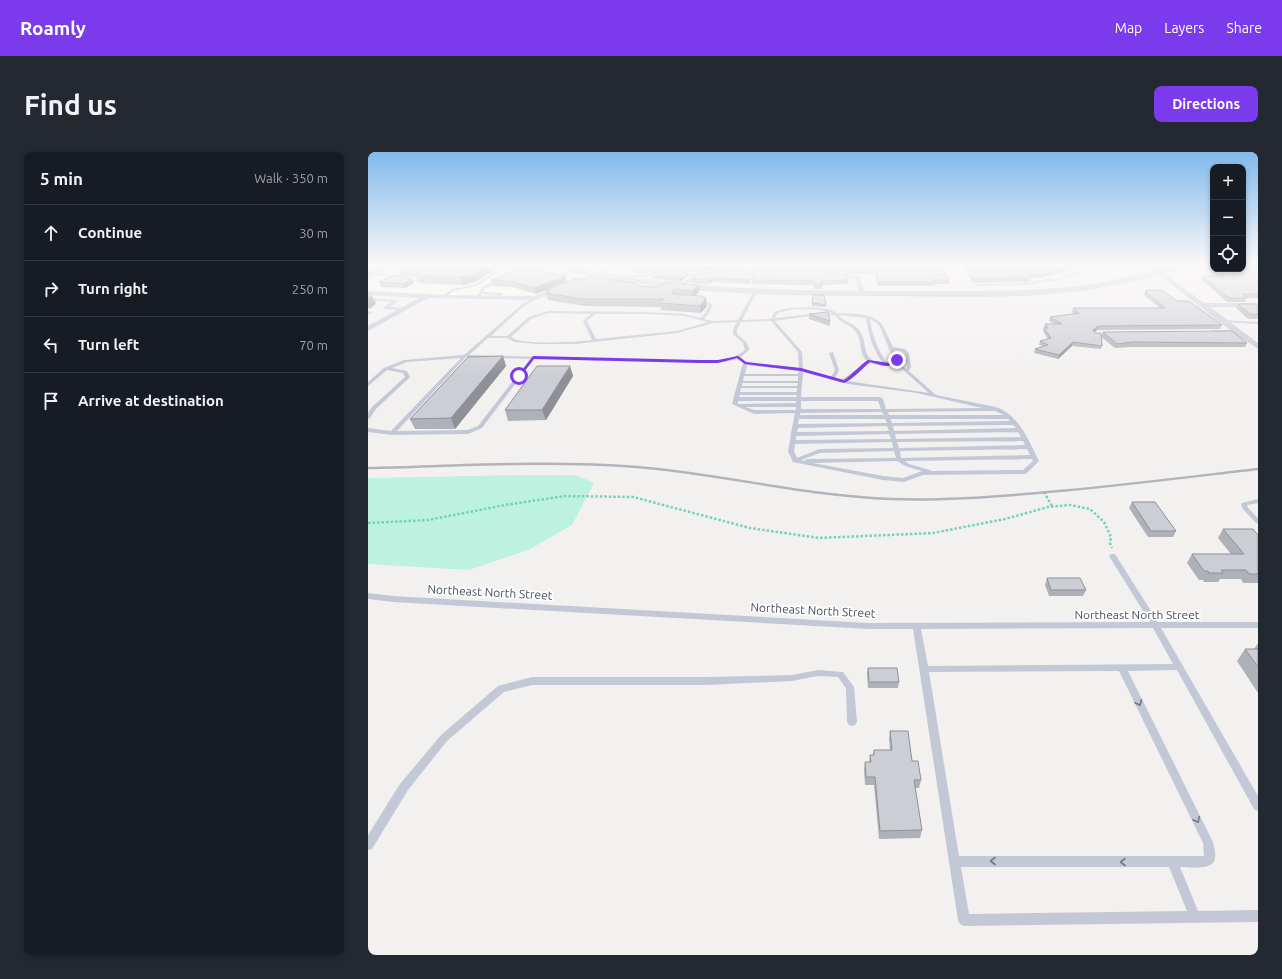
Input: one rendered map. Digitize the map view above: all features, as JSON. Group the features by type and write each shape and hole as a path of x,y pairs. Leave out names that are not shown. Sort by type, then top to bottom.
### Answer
{"street":[{"path":"368,329 418,301"},
{"path":"1199,301 1258,347"},
{"path":"1204,305 1258,305"},
{"path":"1207,332 1239,332"}],"lane":[{"path":"395,301 385,308 405,309"},
{"path":"392,433 465,356 522,306 530,301"},
{"path":"702,319 708,313 712,304 704,301"},
{"path":"368,385 386,369 406,361 465,356 700,362 738,357 747,350 747,346 735,334 735,329 750,301"},
{"path":"772,320 775,312 788,308 823,309 833,312 839,318 851,324 860,333 862,352 870,361 900,365"},
{"path":"508,337 530,318 539,314 555,312 684,315 713,322 772,320 807,315 837,315 868,318 877,321 900,365 936,396"},
{"path":"595,312 585,321 595,341"},
{"path":"868,318 879,356 886,364"},
{"path":"772,320 800,352 800,384 796,426 791,451 795,461"},
{"path":"1225,321 1258,323"},
{"path":"487,337 508,337 514,341 537,343 575,343 677,332 713,322"},
{"path":"891,348 903,350 907,353 909,367 907,371"},
{"path":"831,353 837,370 833,378"},
{"path":"738,357 745,363 833,378 844,382 936,396 1001,410 1020,430 1036,461 1025,472 922,473 904,480 883,478 795,461"},
{"path":"368,430 392,433 468,432 480,427 533,358"},
{"path":"844,382 855,375 861,367 870,361"},
{"path":"745,363 736,404 754,412 888,417 1008,417"},
{"path":"368,417 374,408 408,377 405,372 386,369"},
{"path":"742,375 801,372"},
{"path":"740,385 800,384"},
{"path":"874,386 888,417 899,460 907,465 922,470 944,473"},
{"path":"737,396 799,393"},
{"path":"737,396 798,402"},
{"path":"738,405 880,399"},
{"path":"797,414 885,410 996,409"},
{"path":"796,426 1014,423"},
{"path":"794,434 1020,430"},
{"path":"792,442 1024,439"},
{"path":"795,461 819,451 1029,447"},
{"path":"795,461 1034,457"},
{"path":"1258,501 1244,504 1245,508 1258,522"},
{"path":"1113,553 1180,667 1258,806"},
{"name":"Northeast North Street","path":"368,596 393,599 860,625 1258,625"},
{"path":"368,601 393,599"},
{"path":"917,626 964,920 1258,916"},
{"path":"924,669 1180,667"},
{"path":"955,861 1204,862 1210,859 1209,847 1122,668"},
{"path":"368,845 404,787 444,738 501,689 532,681 730,680 792,678 818,673 840,674 850,687 852,722"},
{"path":"1172,862 1195,917"}],"path":[{"path":"1044,492 1052,506"},
{"path":"368,522 428,520 505,505 565,496 633,498 750,528 819,538 933,533 1005,519 1052,506 1070,505 1090,509 1104,522 1111,537 1110,543 1113,553"}],"green space":[{"path":"576,475 594,483 572,525 528,550 469,570 368,564 368,478"}],"building":[{"path":"662,301 703,301 700,306 660,303"},
{"path":"812,301 825,301 826,305 812,303"},
{"path":"1157,301 1190,301 1222,325 1098,326 1093,330 1095,333 1101,333 1102,346 1073,342 1059,355 1035,349 1048,345 1040,341 1051,338 1044,328 1048,328 1045,324 1062,324 1050,317 1079,313 1073,308 1165,308"},
{"path":"1238,304 1255,304 1258,306 1258,314 1250,314"},
{"path":"828,312 830,321 809,314"},
{"path":"1232,331 1247,343 1133,342 1117,344 1103,332"},
{"path":"503,356 451,418 410,419 468,357"},
{"path":"537,366 570,366 542,410 505,410"},
{"path":"1132,502 1155,502 1176,531 1151,531"},
{"path":"1223,529 1253,529 1258,535 1258,574 1249,574 1246,570 1221,570 1223,573 1209,573 1208,571 1204,571 1192,554 1244,554"},
{"path":"1047,578 1080,578 1086,590 1051,590"},
{"path":"1245,649 1258,649 1258,667"},
{"path":"868,668 897,668 899,682 869,682"},
{"path":"890,731 908,731 912,761 918,761 921,780 914,780 922,830 880,831 875,777 866,777 865,762 871,762 870,755 874,755 874,750 892,750"}],"railway":[{"path":"368,468 503,464 604,465 669,470 827,494 891,499 970,498 1028,494 1258,469"}],"route":[{"path":"519,376 533,358 700,362 730,360 738,357 745,363 801,370 844,382 855,375 861,367 870,361 900,365 897,360"}]}
